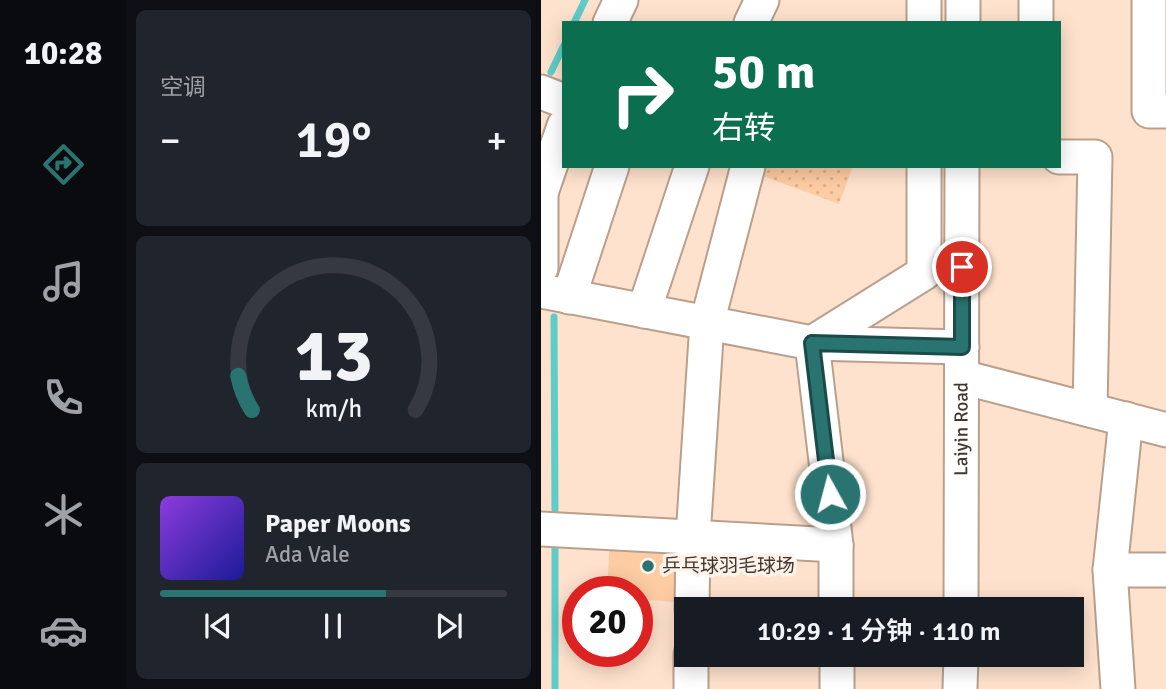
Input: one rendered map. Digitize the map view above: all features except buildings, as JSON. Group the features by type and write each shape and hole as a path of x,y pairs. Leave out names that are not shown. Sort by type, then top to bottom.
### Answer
{"street":[{"path":"611,21 621,0"},
{"path":"752,21 762,0"},
{"path":"924,0 924,21"},
{"path":"963,0 963,21"},
{"path":"1036,0 1036,21"},
{"path":"1149,0 1149,111 1166,111"},
{"path":"541,92 562,100"},
{"path":"541,268 542,189 562,132"},
{"path":"1061,158 1095,157 1090,410"},
{"path":"611,168 555,294 812,343 962,362 1090,410 1166,430"},
{"path":"644,311 691,168"},
{"path":"692,597 693,537 707,323 747,168"},
{"path":"812,343 924,273 924,168"},
{"name":"Laiyin Road","path":"961,597 962,168"},
{"path":"812,343 836,545 836,597"},
{"path":"1118,689 1110,570 1126,419"},
{"path":"553,529 836,545"},
{"path":"1110,570 1166,570"},
{"path":"691,667 691,689"},
{"path":"837,667 837,689"},
{"path":"960,667 960,689"}],"shaded area":[{"path":"759,168 852,168 839,204 757,174"},
{"name":"乒乓球羽毛球场","path":"610,536 689,541 686,597 674,597 674,602 653,600 653,576 608,576"}],"waterway":[{"path":"575,21 585,0"},
{"path":"551,72 562,49"},
{"path":"554,317 555,519"},
{"path":"555,538 555,689"}],"place":[{"name":"乒乓球羽毛球场","path":"648,566"}],"route":[{"path":"830,494 812,343 962,347 962,267"}]}
